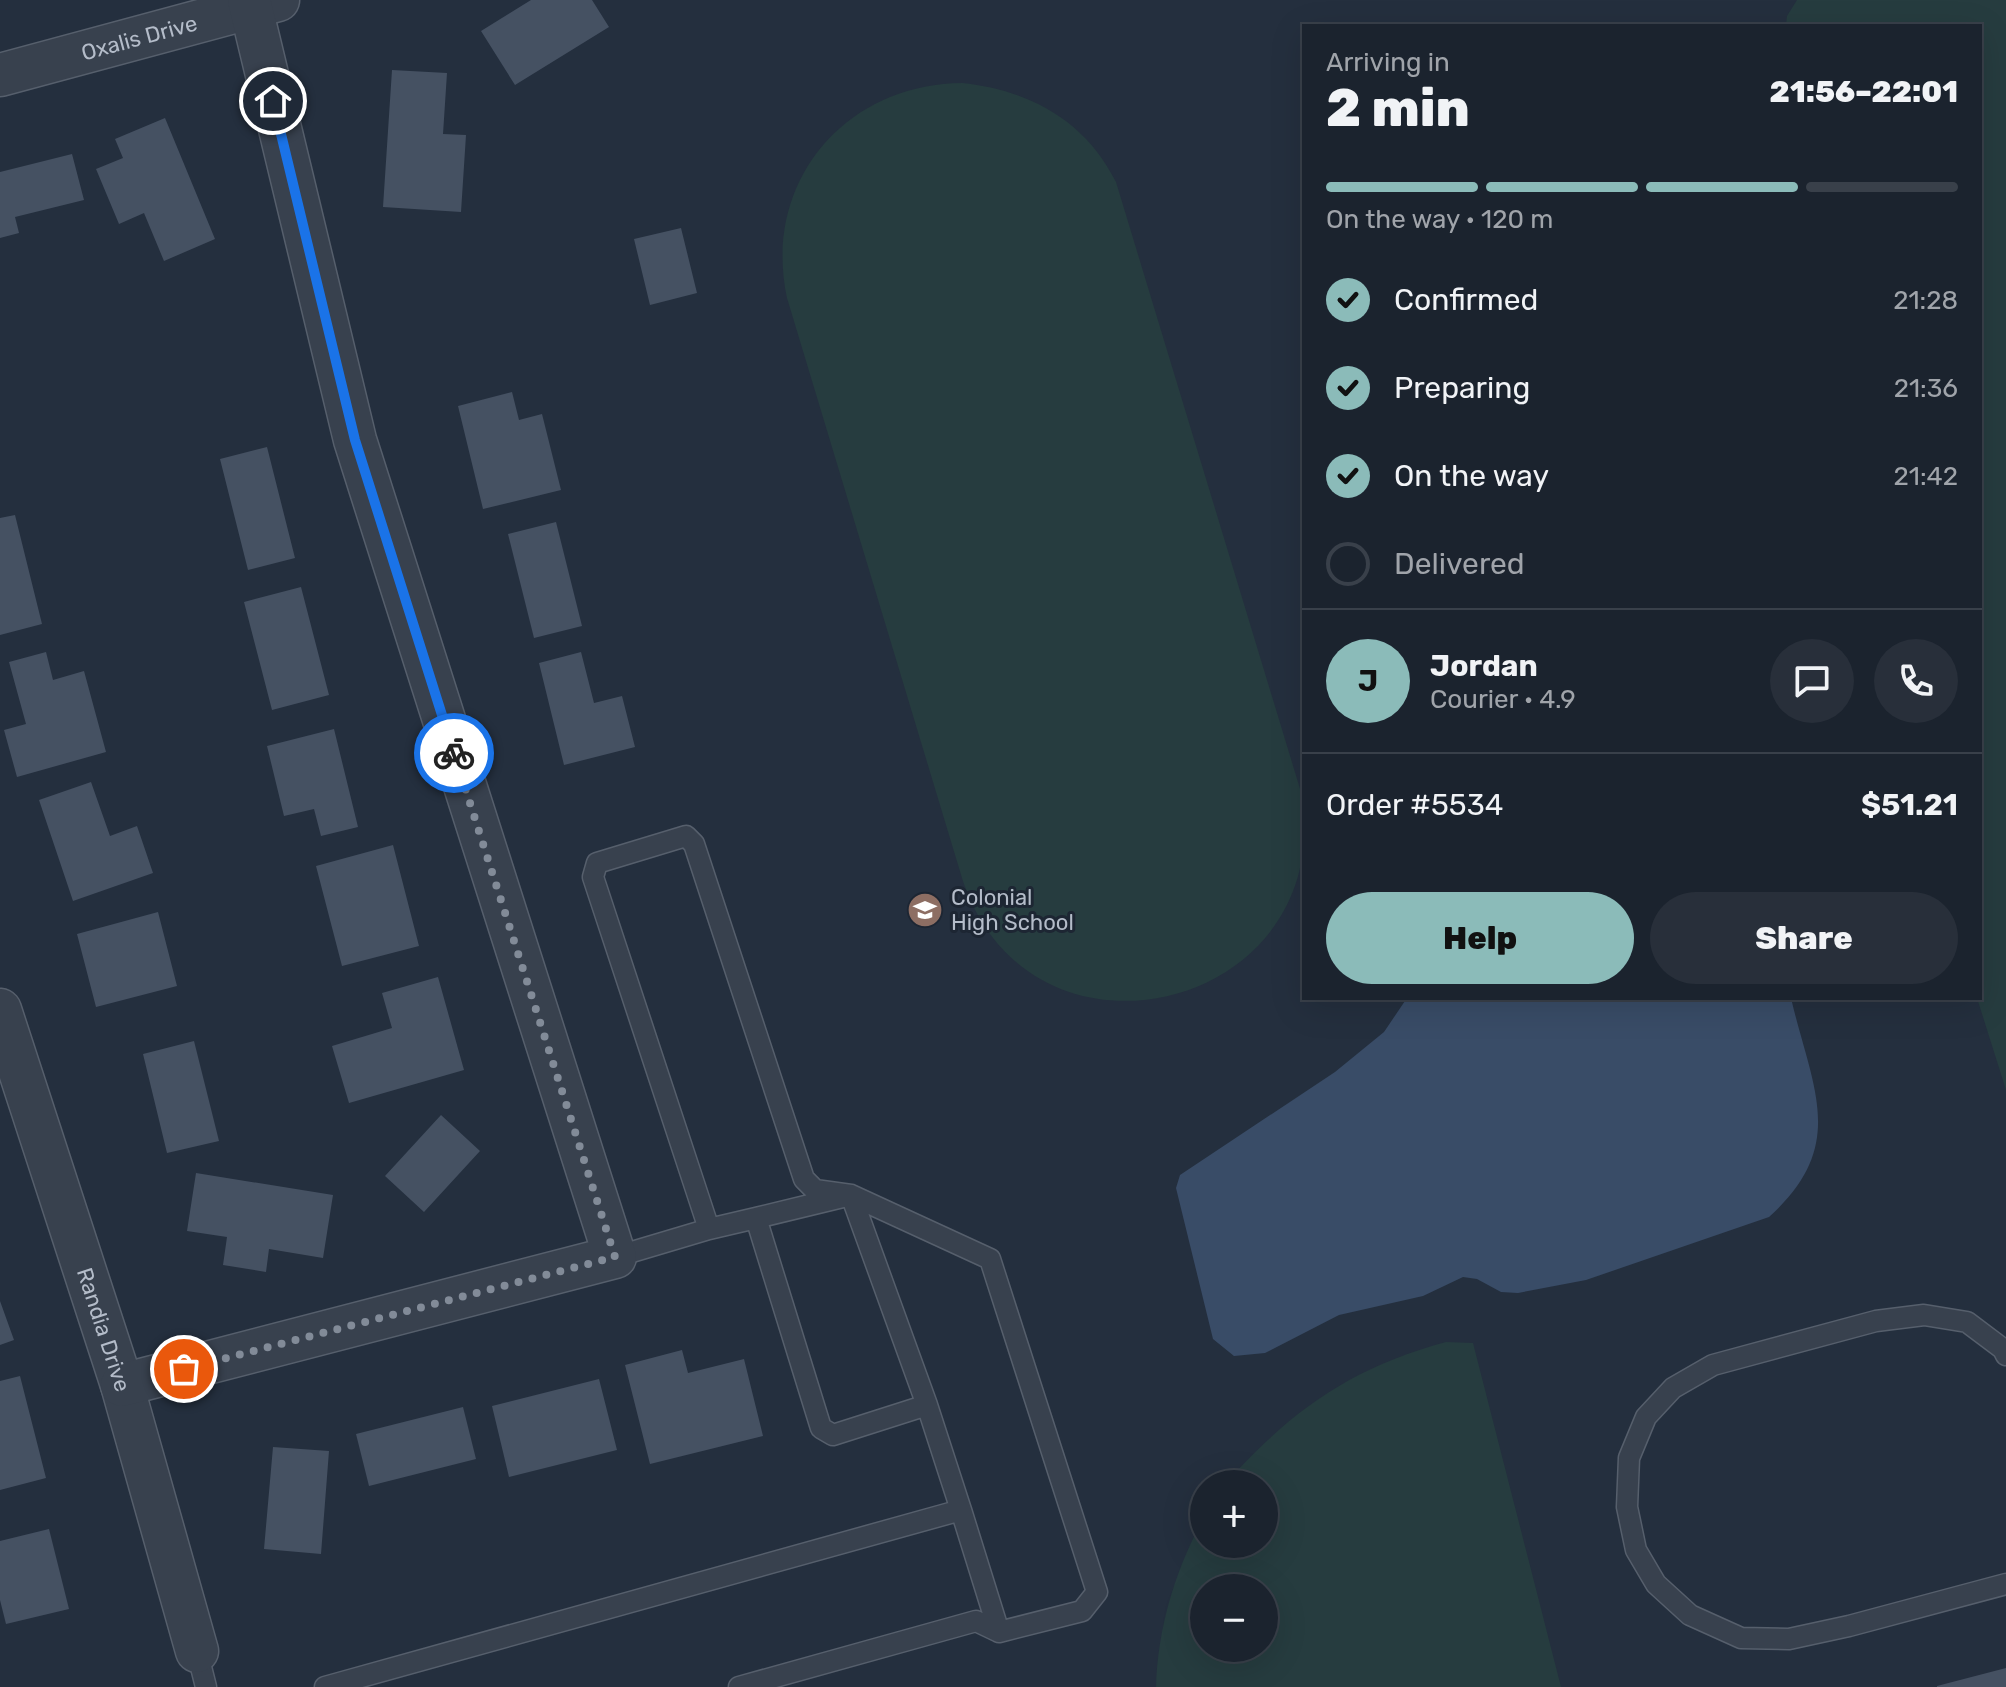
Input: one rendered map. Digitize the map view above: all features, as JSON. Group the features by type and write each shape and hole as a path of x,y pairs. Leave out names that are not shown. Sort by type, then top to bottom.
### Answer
{"street":[{"name":"Oxalis Drive","path":"0,75 260,3"},
{"path":"122,1385 615,1257 355,440 260,3"},
{"name":"Randia Drive","path":"0,1010 122,1385 202,1669"}],"lane":[{"path":"709,1229 593,877 597,863 686,836 694,844 804,1179 815,1190 851,1195 990,1259 997,1271 1097,1592 1082,1611 999,1632 976,1621 739,1687"},
{"path":"615,1257 709,1229 851,1195"},
{"path":"851,1195 927,1405 999,1632"},
{"path":"756,1218 821,1428 833,1435 927,1405"},
{"path":"2006,1355 2003,1349 1967,1322 1924,1315 1876,1321 1713,1365 1673,1388 1646,1417 1629,1458 1627,1507 1636,1550 1656,1584 1690,1615 1741,1638 1789,1639 1819,1633 2006,1584"},
{"path":"325,1687 961,1510"}],"green space":[{"path":"1797,0 2006,0 2006,1090 1978,1000 1982,1000 1982,24 1786,24 1787,16"},
{"path":"962,83 1010,93 1052,112 1088,141 1116,182 1301,792 1300,867 1274,927 1229,970 1171,995 1109,1000 1049,983 997,943 962,878 787,298 783,255 787,216 801,179 821,147 849,121 882,101 920,88"},
{"path":"1446,1342 1473,1343 1561,1687 1156,1687 1164,1621 1190,1547 1190,1558 1278,1558 1278,1470 1238,1470 1280,1429 1328,1392 1383,1364"}],"water":[{"path":"1406,1000 1792,1000 1814,1088 1818,1114 1817,1140 1809,1165 1794,1191 1769,1217 1586,1280 1518,1293 1501,1292 1477,1279 1463,1277 1423,1296 1339,1315 1265,1353 1234,1356 1213,1339 1176,1188 1180,1175 1335,1072 1384,1032"}],"building":[{"path":"531,0 592,0 609,27 515,85 481,31"},
{"path":"392,70 447,73 443,134 466,135 461,212 383,207"},
{"path":"165,118 215,239 164,261 144,213 119,224 96,169 123,158 115,139"},
{"path":"72,154 84,200 15,217 19,233 0,238 0,172"},
{"path":"681,228 697,293 650,305 634,239"},
{"path":"512,392 519,420 542,414 561,490 483,509 458,406"},
{"path":"267,447 295,558 248,570 220,459"},
{"path":"15,515 42,624 0,635 0,518"},
{"path":"556,522 582,626 534,638 508,534"},
{"path":"301,587 329,695 272,710 244,602"},
{"path":"46,652 53,680 84,671 106,752 17,777 4,730 26,724 9,662"},
{"path":"581,652 594,703 622,696 635,747 564,765 539,663"},
{"path":"334,729 358,827 321,836 314,809 284,816 267,746"},
{"path":"91,782 110,836 137,826 153,873 73,901 39,800"},
{"path":"393,845 419,946 342,966 316,866"},
{"path":"158,912 177,986 96,1007 77,934"},
{"path":"438,977 464,1070 349,1103 332,1046 392,1028 382,993"},
{"path":"194,1041 219,1141 167,1153 143,1054"},
{"path":"441,1115 480,1151 424,1212 385,1176"},
{"path":"196,1173 333,1195 323,1258 269,1249 266,1272 223,1265 227,1237 187,1231"},
{"path":"0,1301 14,1340 0,1345"},
{"path":"682,1350 688,1373 744,1359 763,1436 650,1464 625,1365"},
{"path":"20,1376 46,1478 0,1490 0,1381"},
{"path":"599,1379 617,1450 509,1477 492,1406"},
{"path":"463,1407 476,1459 369,1486 356,1434"},
{"path":"273,1447 329,1451 321,1554 264,1549"},
{"path":"49,1529 69,1609 6,1624 0,1600 0,1541"},
{"path":"2006,1668 2006,1687 1937,1687 1937,1686"}],"way so far":[{"path":"184,1369 615,1257 454,753"}],"place":[{"name":"Colonial High School","path":"925,910"}],"route":[{"path":"273,101 355,440 454,753"}]}
